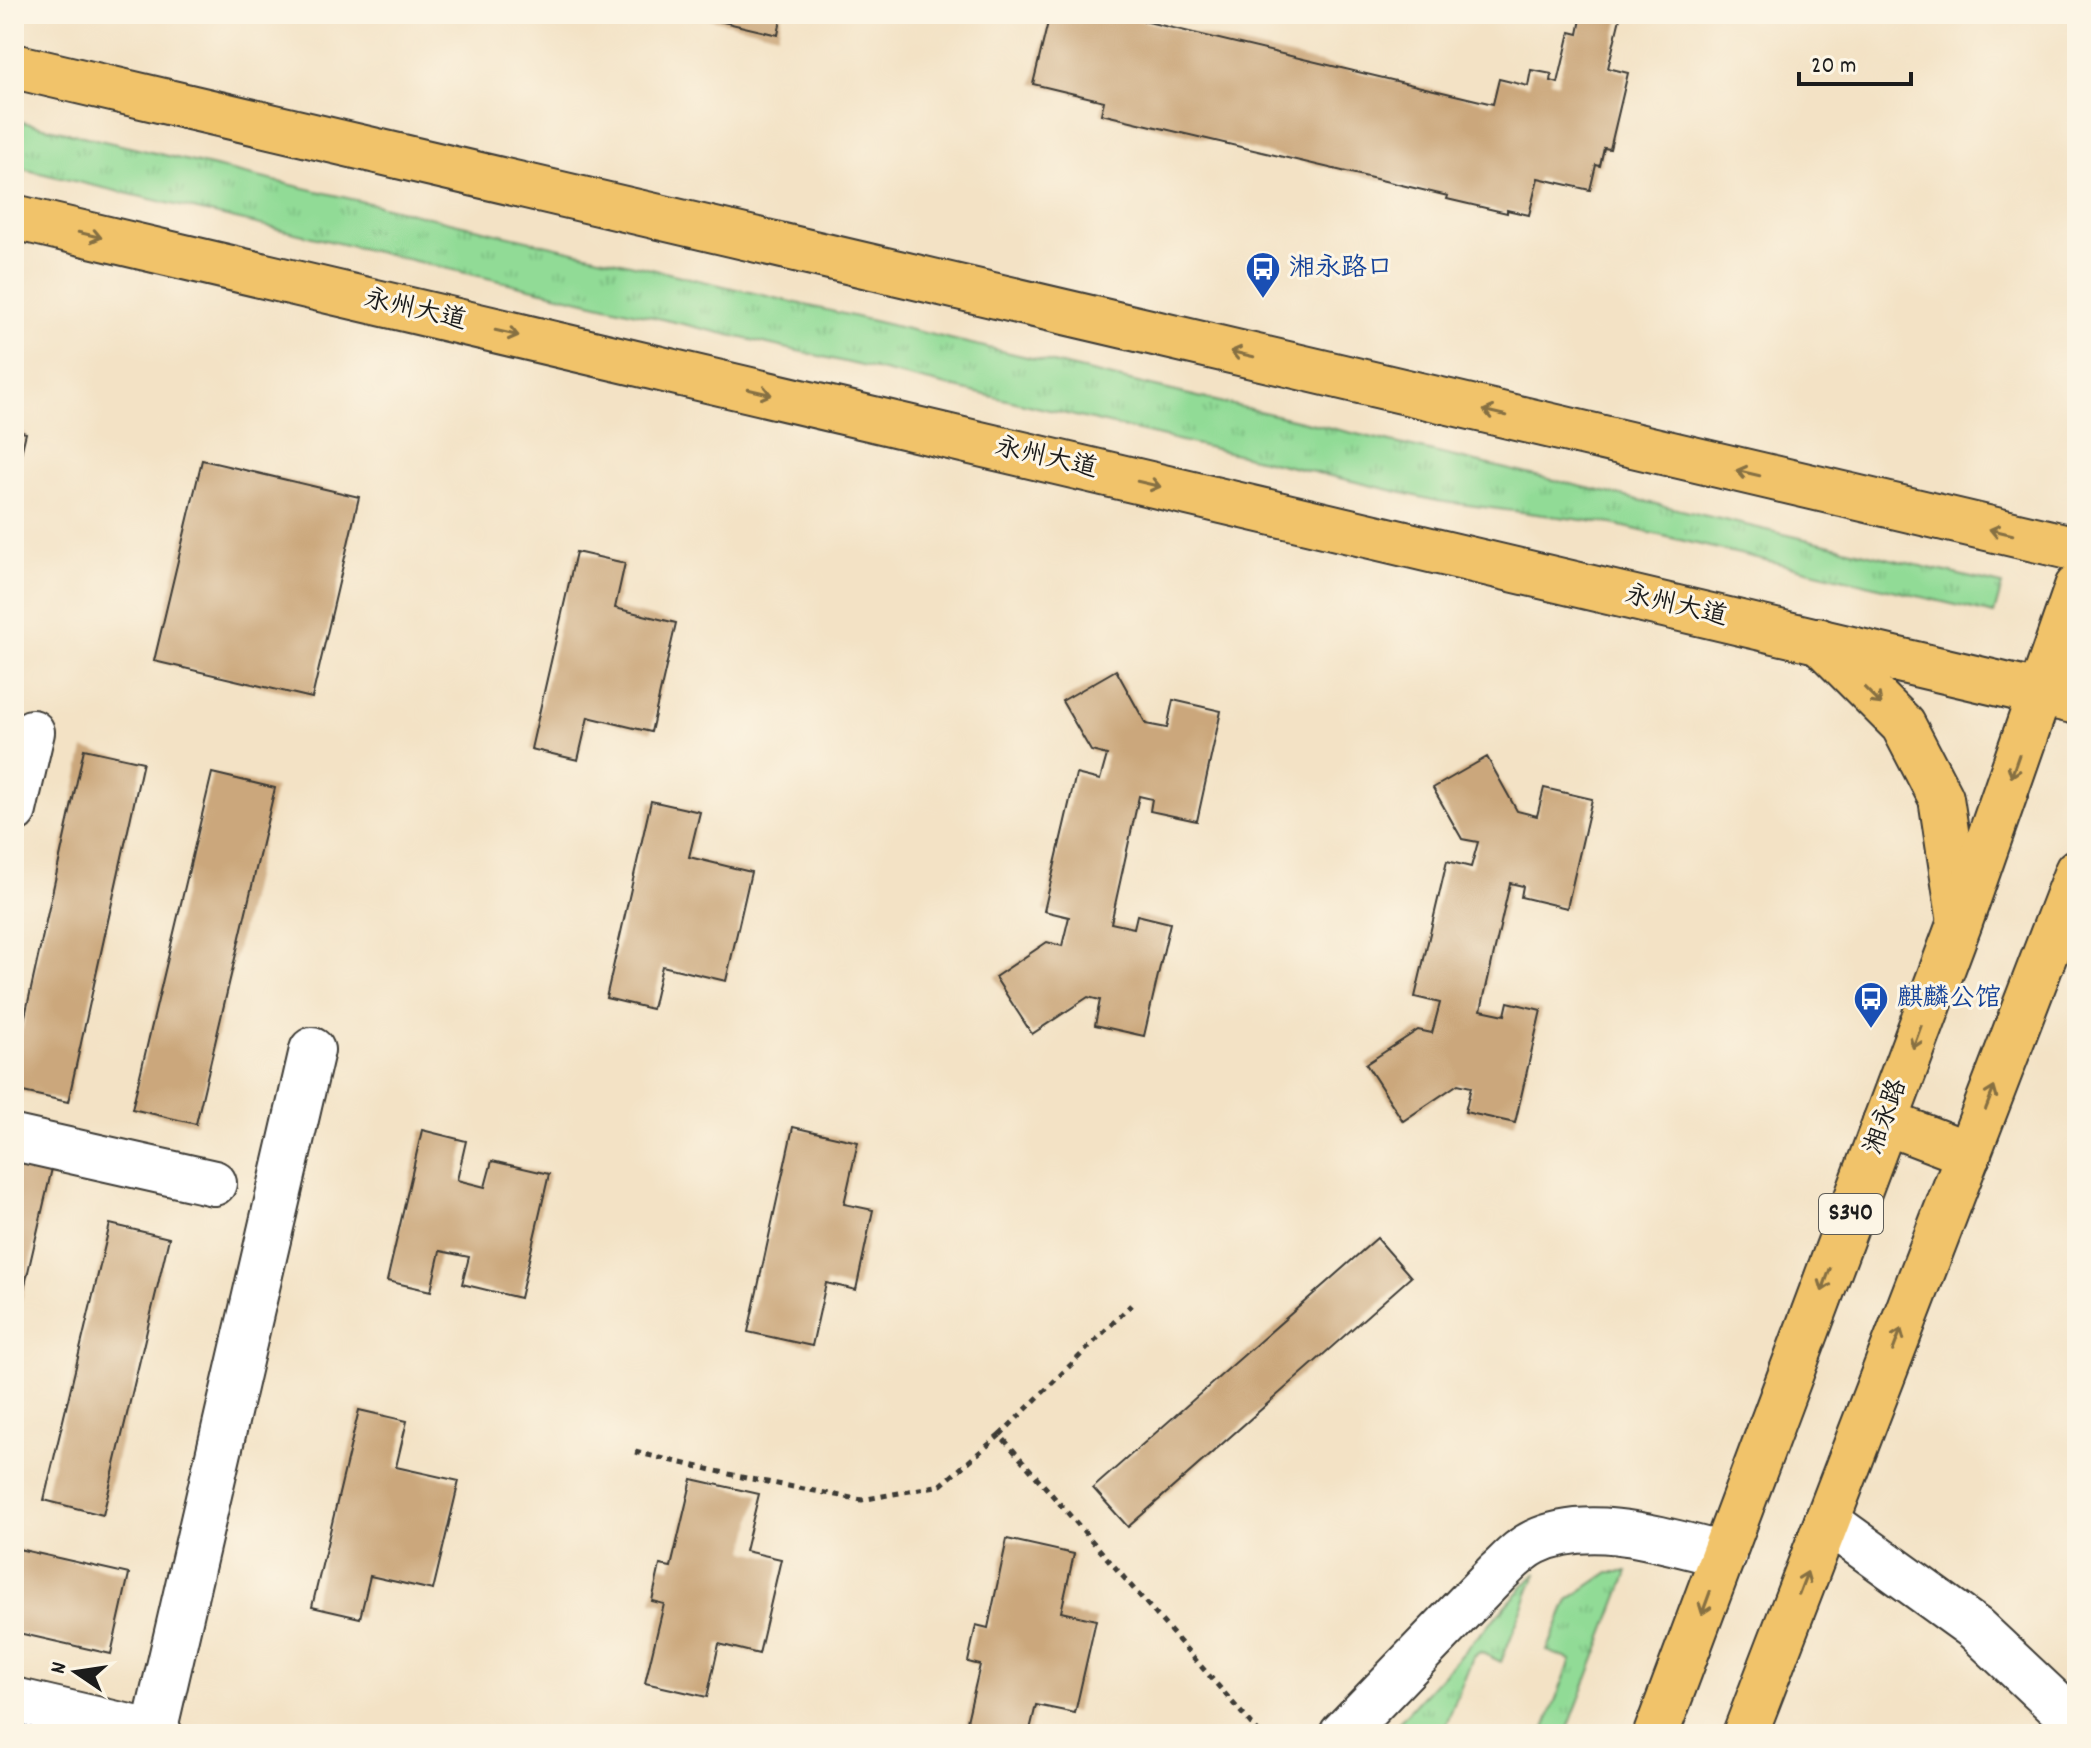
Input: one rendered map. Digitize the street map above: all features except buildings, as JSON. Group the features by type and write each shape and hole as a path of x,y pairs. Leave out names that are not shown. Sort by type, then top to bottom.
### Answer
{"main road":[{"path":"14,66 2077,549"},
{"name":"永州大道","path":"14,217 2058,697"},
{"name":"湘永路","path":"1656,1734 1960,922 2058,697 2077,587"},
{"path":"1818,640 1903,725 1941,798 1960,922"},
{"path":"1745,1734 2077,871"},
{"path":"2045,955 2077,921"},
{"path":"1885,1122 1969,1154"}],"street":[{"path":"14,810 32,732"},
{"path":"14,1700 157,1733 312,1050"},
{"path":"14,1138 214,1183"},
{"path":"1827,1521 1975,1628 2077,1724"},
{"path":"1342,1734 1497,1573 1534,1542 1574,1532 1616,1531 1724,1555"}],"path":[{"path":"635,1452 746,1478 862,1500 941,1485 1000,1435 1131,1305"},
{"path":"1000,1435 1260,1734"}],"green space":[{"path":"14,120 2002,585 1994,614 1612,524 1437,501 14,167"},
{"path":"1537,1572 1501,1662 1480,1652 1473,1657 1442,1734 1423,1734 1411,1730 1409,1734 1388,1734"},
{"path":"1609,1572 1628,1572 1566,1734 1543,1734 1571,1660 1547,1651 1568,1600"}],"place":[{"name":"湘永路口","path":"1263,300"},
{"name":"麒麟公馆","path":"1871,1030"}]}
